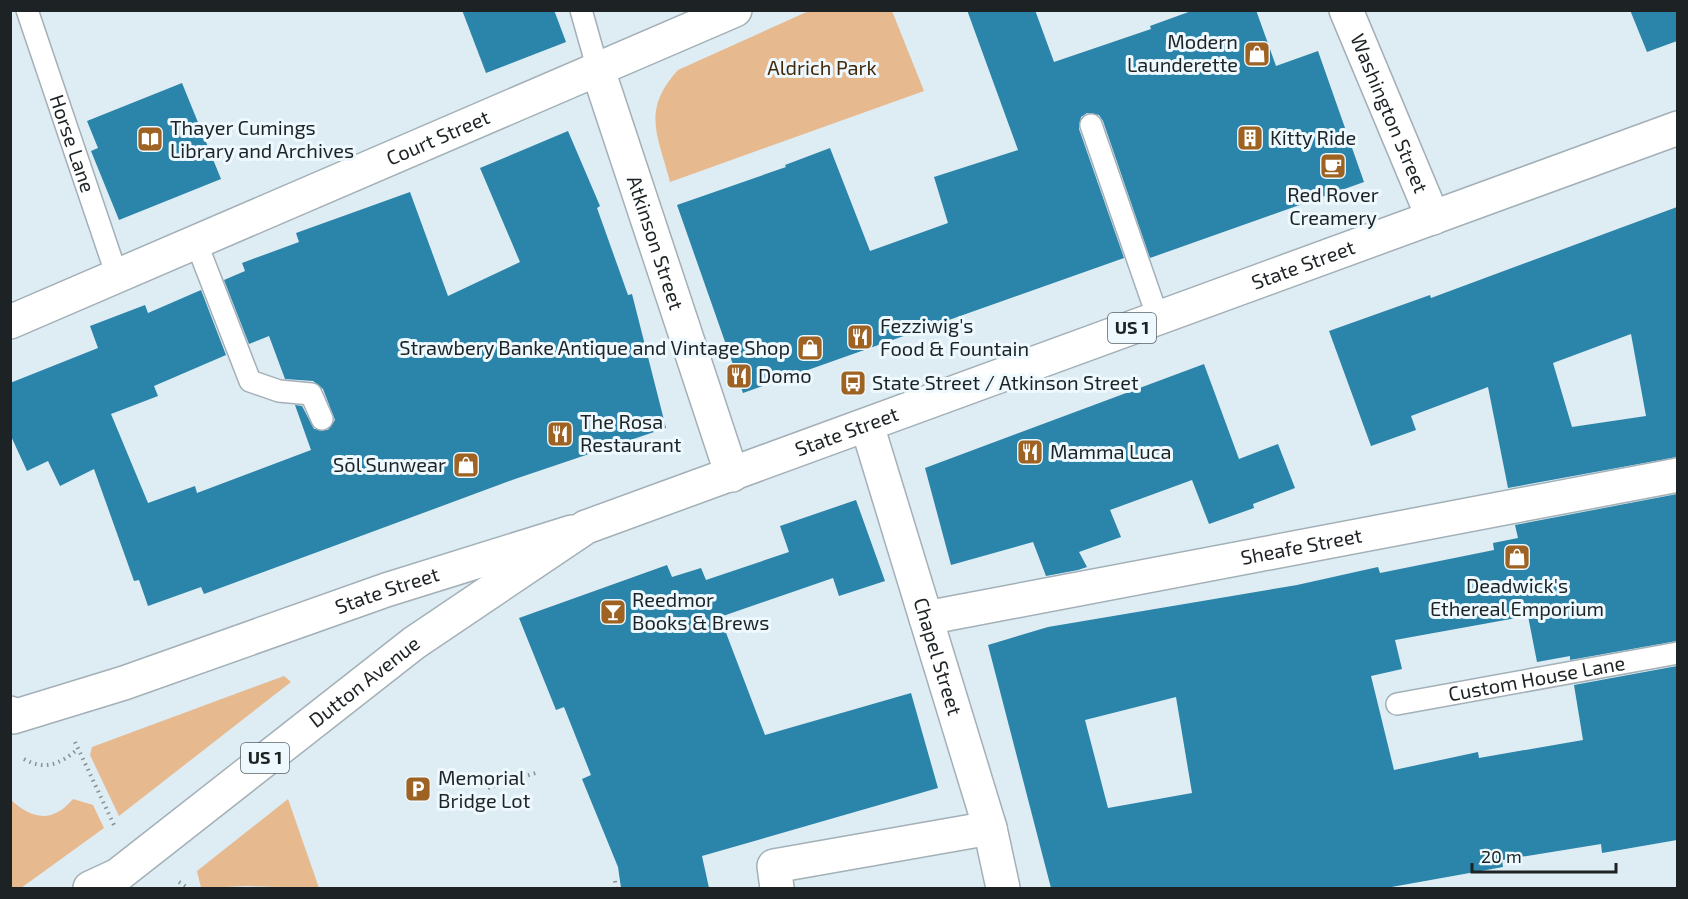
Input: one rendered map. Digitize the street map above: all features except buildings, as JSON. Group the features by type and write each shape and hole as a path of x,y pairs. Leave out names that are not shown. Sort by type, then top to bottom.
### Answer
{"street":[{"name":"Court Street","path":"10,322 735,10"},
{"name":"Washington Street","path":"1346,10 1433,218"},
{"name":"Atkinson Street","path":"598,70 732,475"},
{"name":"State Street","path":"11,716 124,683 386,590 586,527 1677,128"},
{"name":"Chapel Street","path":"867,425 990,828 1003,888"},
{"name":"Sheafe Street","path":"926,618 1677,475"},
{"name":"Dutton Avenue","path":"110,884 414,643 586,527"},
{"path":"777,888 774,866 990,828"}],"lane":[{"name":"Horse Lane","path":"27,10 117,276"},
{"name":"Atkinson Street","path":"581,10 598,70"},
{"path":"1091,125 1158,318"},
{"path":"196,242 250,381 279,392 311,394 322,419"},
{"name":"Custom House Lane","path":"1397,705 1677,653"}],"path":[{"path":"71,736 111,822 120,832"},
{"path":"18,755 34,765 61,764 78,749"},
{"path":"488,788 539,772"},
{"path":"615,881 616,888"}],"green space":[{"name":"Aldrich Park","path":"811,10 892,11 924,91 670,182 658,137 656,111 659,98 678,70"},
{"path":"284,676 291,682 119,816 90,755 92,747"},
{"path":"10,799 26,811 42,816 58,812 73,799 93,805 104,828 21,888 11,888"},
{"path":"288,799 319,888 247,886 201,888 197,871"}],"place":[{"name":"Modern Launderette","path":"1257,54"},
{"name":"Kitty Ride","path":"1250,138"},
{"name":"Thayer Cumings Library and Archives","path":"150,139"},
{"name":"Red Rover Creamery","path":"1333,166"},
{"name":"Fezziwig's Food & Fountain","path":"860,337"},
{"name":"Strawbery Banke Antique and Vintage Shop","path":"810,348"},
{"name":"Domo","path":"739,376"},
{"name":"State Street / Atkinson Street","path":"853,383"},
{"name":"The Rosa Restaurant","path":"560,434"},
{"name":"Mamma Luca","path":"1030,452"},
{"name":"Sōl Sunwear","path":"466,465"},
{"name":"Deadwick's Ethereal Emporium","path":"1517,557"},
{"name":"Reedmor Books & Brews","path":"613,612"},
{"name":"Memorial Bridge Lot","path":"418,789"}]}
